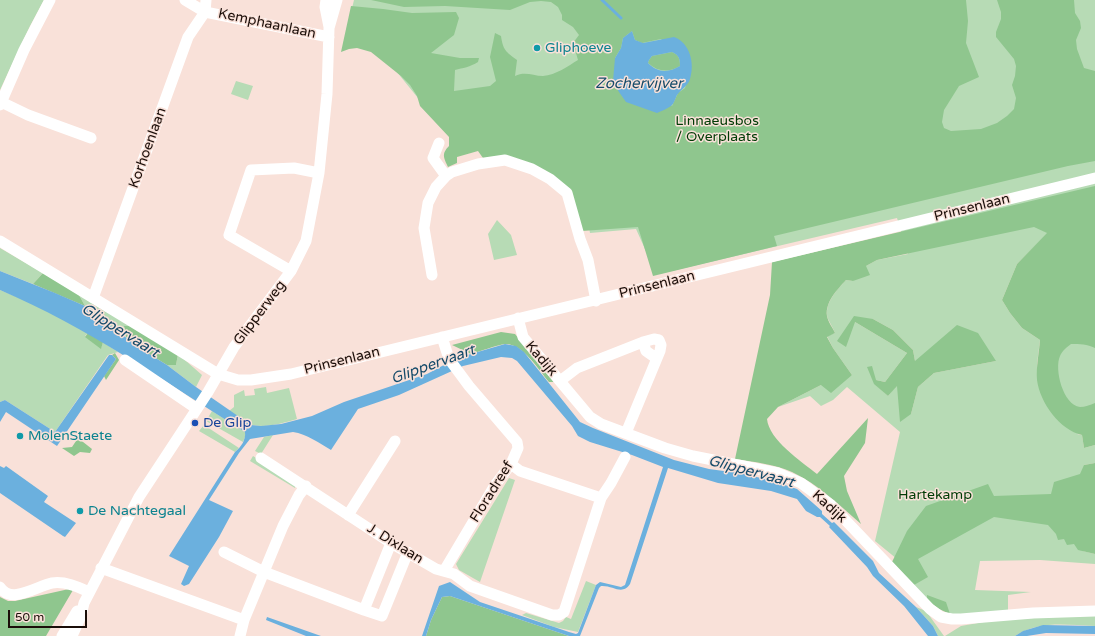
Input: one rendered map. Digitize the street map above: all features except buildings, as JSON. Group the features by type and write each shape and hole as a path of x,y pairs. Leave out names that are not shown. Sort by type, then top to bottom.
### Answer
{"street":[{"path":"50,0 24,50 0,104 28,116 91,138"},
{"name":"Kemphaanlaan","path":"185,0 205,12 329,32"},
{"name":"Korhoenlaan","path":"93,298 188,37 205,12 206,0"},
{"name":"Glipperweg","path":"70,635 80,616 82,606 101,568 139,497 208,392 234,347 291,271 306,241 319,173 327,94 329,32 325,7 326,0"},
{"name":"Glipperweg","path":"329,32 337,0"},
{"path":"439,143 433,158 446,176"},
{"path":"432,275 424,228 428,203 436,187 452,172 478,164 505,160 532,169 550,179 567,193 580,239 588,260 596,301"},
{"path":"291,271 229,235 251,170 294,168 319,173"},
{"name":"Prinsenlaan","path":"0,242 218,374 238,380 251,380 291,374 518,318 596,301 1095,178"},
{"name":"Kadijk","path":"518,318 523,337 590,417 601,424 665,448 693,456 778,473 801,483 831,505 930,609 942,617 952,619 969,619 1033,613 1095,611"},
{"name":"Floradreef","path":"442,337 445,351 449,359 517,442 518,448 511,464 495,485 444,570"},
{"path":"560,381 577,368 643,342 654,339 659,340 661,345 660,351 626,433"},
{"path":"643,342 646,352 656,358"},
{"path":"125,360 197,409"},
{"path":"348,515 395,441"},
{"name":"J. Dixlaan","path":"261,458 391,543 436,569 454,574 470,586 552,615 559,615 564,612 601,498 625,457"},
{"path":"511,464 520,471 601,498"},
{"path":"240,636 244,620 282,526 299,495 306,486"},
{"path":"364,610 391,543"},
{"path":"224,552 264,572 382,616 408,552"},
{"path":"101,568 244,620"},
{"path":"0,587 5,593 11,595 19,594 53,583 71,584 89,592"}],"green space":[{"path":"0,0 44,0 0,90"},
{"name":"Linnaeusbos / Overplaats","path":"354,0 1095,0 1095,424 1077,434 1082,435 1084,448 1095,445 1095,463 1084,465 1083,551 1095,554 1095,564 1040,560 980,561 975,590 1031,592 1008,595 1008,612 989,614 950,614 927,600 914,585 919,577 875,541 900,432 847,387 833,400 821,406 810,396 778,407 821,385 852,375 833,348 827,336 835,333 828,319 827,308 832,298 846,280 853,281 866,266 877,260 908,254 897,218 659,274 654,269 636,229 590,233 583,197 422,103 388,61 370,50 343,45","holes":["1051,227 1037,381 1037,364 1040,340 1022,328 1002,300 1017,264 1048,233 1042,230","873,319 893,330 913,350 915,361 996,361 934,373 918,387 911,414 897,385 888,396 874,383 876,380 885,382 907,353 855,322"]},
{"name":"Linnaeusbos / Overplaats","path":"371,0 966,0 968,21 966,43 979,77 959,86 944,110 942,122 944,128 951,131 981,129 997,123 1014,109 1016,98 1012,85 1016,66 1014,59 996,37 996,32 1001,19 1001,12 997,0 1074,0 1075,13 1080,21 1081,28 1076,40 1077,49 1084,68 1095,71 1095,161 1068,166 774,236 777,246 653,276 638,227 582,231 553,178 483,158 478,151 457,157 457,163 448,167 444,154 449,146 449,137 420,106 417,96 410,85 371,52 357,48 341,52 351,6 412,13 456,12 459,18 454,35 431,53 460,58 479,58 478,62 475,64 455,70 454,91 490,86 496,81 490,57 495,33 501,36 506,50 517,60 515,76 526,74 543,76 553,74 578,60 573,43 579,35 573,27 562,20 562,15 558,7 551,2 541,1 530,2 510,10 445,6 404,7","holes":["632,31 635,40 642,43 661,39 691,67 685,88 678,93 672,106 615,58 621,48 623,38"]},
{"path":"672,52 678,56 679,59 680,66 676,68 671,70 659,70 648,63 652,56"},
{"path":"236,81 253,86 248,100 231,94"},
{"path":"1095,186 1095,348 1080,344 1071,344 1061,354 1058,362 1058,369 1061,386 1069,400 1074,405 1082,407 1095,403 1095,445 1084,448 1082,435 1066,428 1052,414 1042,398 1037,380 1040,340 1022,328 1002,300 1017,264 1047,233 1034,227 877,260 866,266 870,275 853,281 846,280 832,296 828,306 827,316 835,333 827,337 852,375 831,393 821,385 778,407 767,419 773,435 779,442 817,474 868,418 865,443 844,476 847,491 861,524 828,495 802,477 778,467 735,459 770,295 772,262"},
{"path":"497,220 511,235 517,255 494,260 488,234"},
{"path":"0,248 43,273 33,284 0,271"},
{"path":"43,273 79,295 85,306 33,284"},
{"path":"0,290 34,304 88,333 85,336 101,348 103,342 118,352 108,355 55,432 5,400 0,402"},
{"path":"79,295 133,326 124,327 126,337 85,306"},
{"path":"854,316 873,319 893,330 913,350 915,361 957,325 978,333 996,361 934,373 918,387 911,414 900,422 897,386 888,396 874,384 867,367 872,366 876,380 885,382 907,353 855,322 846,347 837,341"},
{"path":"124,326 133,326 178,354 176,365 167,365 141,349 126,337"},
{"path":"501,332 515,334 554,382 549,382 530,358 517,347 504,344 471,354 452,345"},
{"path":"88,333 103,342 101,349 85,337"},
{"path":"115,353 119,360 106,380 104,376 116,359 112,355"},
{"path":"178,354 202,375 196,387 167,365 176,365"},
{"path":"266,387 267,393 289,388 297,419 275,425 258,426 248,423 229,411 234,407 234,395 244,390 245,396 255,395 254,389"},
{"path":"212,411 245,432 243,442 206,421"},
{"path":"204,425 239,448 235,452 199,431"},
{"path":"273,435 261,454 255,451 264,437"},
{"path":"78,438 92,449 90,453 80,452 74,456 62,448 72,447"},
{"path":"253,456 296,483 295,488 250,461"},
{"path":"1095,463 1095,554 1078,550 1074,544 1067,545 1064,539 1058,540 1056,534 1048,525 994,517 918,559 928,577 914,585 892,562 907,531 926,506 988,484 994,496 1051,494 1054,482 1080,474 1084,465"},
{"path":"509,478 515,480 480,582 459,570 456,564"},
{"path":"586,581 596,585 578,632 554,627 522,615 526,613 559,623 566,617 571,619"},
{"path":"69,589 73,590 46,636 0,636 0,597 8,601 15,601"},
{"path":"927,595 946,602 950,614 939,609 927,600"},
{"path":"450,596 569,636 426,636 431,620 442,597"},
{"path":"916,607 926,611 944,636 938,636 933,626"},
{"path":"1095,615 1095,626 1044,626 1024,631 1015,636 945,636 961,626 995,620"}],"water":[{"name":"Zochervijver","path":"632,31 635,40 643,43 674,37 684,44 690,54 692,67 690,79 688,84 677,95 671,106 657,113 626,102 613,81 615,58 621,48 623,38","holes":["672,52 679,58 680,66 671,70 663,71 656,69 648,63 652,56"]},
{"path":"0,271 85,306 141,349 167,365 251,425 261,426 281,424 312,416 344,402 427,374 457,358 505,344 516,346 524,352 580,422 674,460 709,469 746,474 797,489 822,511 822,514 832,523 834,522 873,561 879,573 916,607 933,626 938,636 928,636 904,606 873,576 867,567 829,527 830,526 820,517 806,511 797,499 771,491 718,483 668,468 630,584 624,589 620,590 605,586 601,586 599,588 580,636 569,636 450,596 442,597 431,620 426,636 422,636 439,586 450,582 480,602 569,632 576,634 578,633 596,585 600,582 621,587 625,585 663,467 632,455 590,442 578,436 572,426 517,361 512,358 501,357 463,366 399,395 358,409 331,450 308,437 293,432 250,439 239,453 209,500 233,511 219,537 189,584 184,586 181,584 189,566 169,556 235,452 243,443 245,432 95,338 0,290"},
{"path":"109,355 112,355 116,359 57,446 6,412 0,422 0,402 5,400 55,432"},
{"path":"0,466 4,468 6,466 48,496 44,502 76,523 65,537 0,493"},
{"path":"267,617 321,636 306,636 266,620"},
{"path":"1043,625 1095,626 1095,634 1046,633 1015,636 1023,631"}],"waterway":[{"path":"602,0 621,18"}],"place":[{"name":"Gliphoeve","path":"537,48"},
{"name":"De Glip","path":"195,423"},
{"name":"MolenStaete","path":"20,436"},
{"name":"De Nachtegaal","path":"80,511"}],"water label":[{"name":"Glippervaart","path":"120,331"},
{"name":"Glippervaart","path":"433,365"},
{"name":"Glippervaart","path":"751,472"}],"park label":[{"name":"Hartekamp","path":"935,495"}]}
